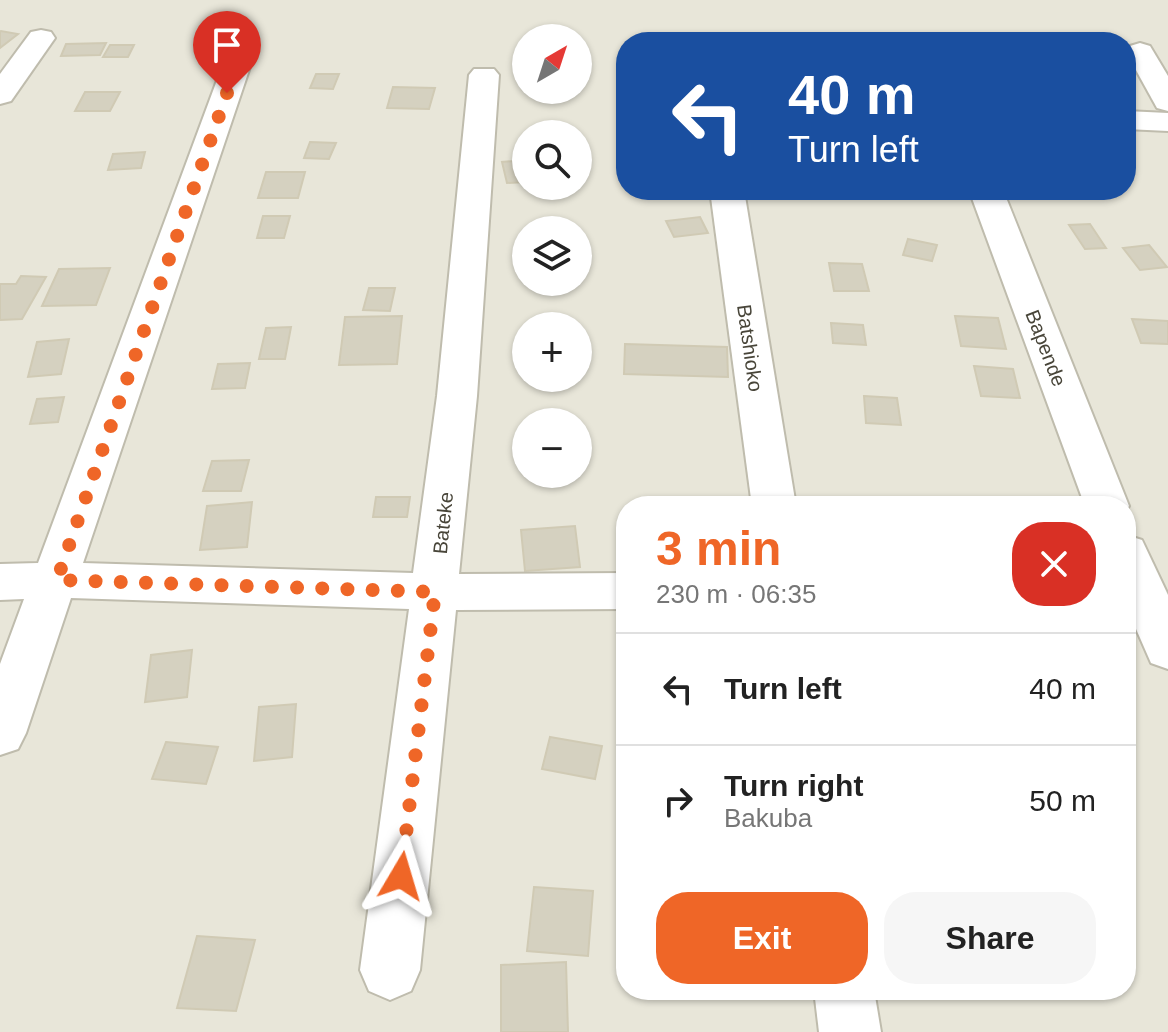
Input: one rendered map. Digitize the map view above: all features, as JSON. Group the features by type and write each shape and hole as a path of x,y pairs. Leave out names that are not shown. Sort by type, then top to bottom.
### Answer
{"street":[{"path":"0,95 41,38"},
{"path":"1140,52 1168,102"},
{"path":"0,733 57,580 237,64"},
{"name":"Bateke","path":"390,970 457,396 484,75"},
{"path":"1136,120 1168,122"},
{"name":"Batshioko","path":"728,200 773,496"},
{"name":"Bapende","path":"990,200 1103,496"},
{"path":"1136,575 1168,649"},
{"path":"0,582 57,580 435,592 616,591"},
{"path":"845,1000 850,1032"}],"shaded area":[{"path":"0,0 1168,0 1168,1032 0,1032"}],"building":[{"path":"1,31 18,34 0,48"},
{"path":"106,43 100,55 61,56 66,44"},
{"path":"110,45 134,45 128,57 103,57"},
{"path":"316,74 339,74 333,89 310,88"},
{"path":"393,87 435,88 429,109 387,108"},
{"path":"85,92 120,92 110,111 75,111"},
{"path":"310,142 336,143 329,159 304,158"},
{"path":"145,152 141,168 108,170 113,154"},
{"path":"512,161 512,183 507,183 502,162"},
{"path":"266,172 305,172 298,198 258,198"},
{"path":"263,216 290,216 284,238 257,238"},
{"path":"700,217 708,233 674,237 666,221"},
{"path":"1090,224 1106,248 1085,249 1069,225"},
{"path":"908,239 937,245 932,261 903,255"},
{"path":"1149,245 1167,267 1140,270 1123,248"},
{"path":"829,263 862,264 869,291 834,291"},
{"path":"110,268 96,305 42,306 59,269"},
{"path":"21,276 46,277 22,319 0,320 0,284 16,284"},
{"path":"369,288 395,288 390,311 363,310"},
{"path":"402,316 397,364 339,365 345,317"},
{"path":"955,316 998,318 1006,349 961,346"},
{"path":"1132,319 1168,321 1168,344 1141,343"},
{"path":"831,323 863,325 866,345 833,343"},
{"path":"291,327 285,359 259,359 266,328"},
{"path":"69,339 61,374 28,377 37,342"},
{"path":"625,344 727,347 728,377 624,374"},
{"path":"250,363 245,388 212,389 218,364"},
{"path":"974,366 1013,369 1020,398 981,396"},
{"path":"864,396 897,398 901,425 866,423"},
{"path":"64,397 58,422 30,424 37,399"},
{"path":"249,460 241,491 203,491 212,461"},
{"path":"376,497 410,497 407,517 373,517"},
{"path":"252,502 247,547 200,550 207,506"},
{"path":"575,526 580,567 525,571 521,530"},
{"path":"192,650 187,697 145,702 151,655"},
{"path":"296,704 292,757 254,761 259,707"},
{"path":"550,737 602,746 595,779 542,769"},
{"path":"166,742 218,747 206,784 152,779"},
{"path":"534,887 593,891 588,956 527,951"},
{"path":"197,936 255,940 236,1011 177,1008"},
{"path":"566,962 568,1032 501,1032 501,965"}],"route":[{"path":"227,93 57,580 435,592 401,876"}]}
